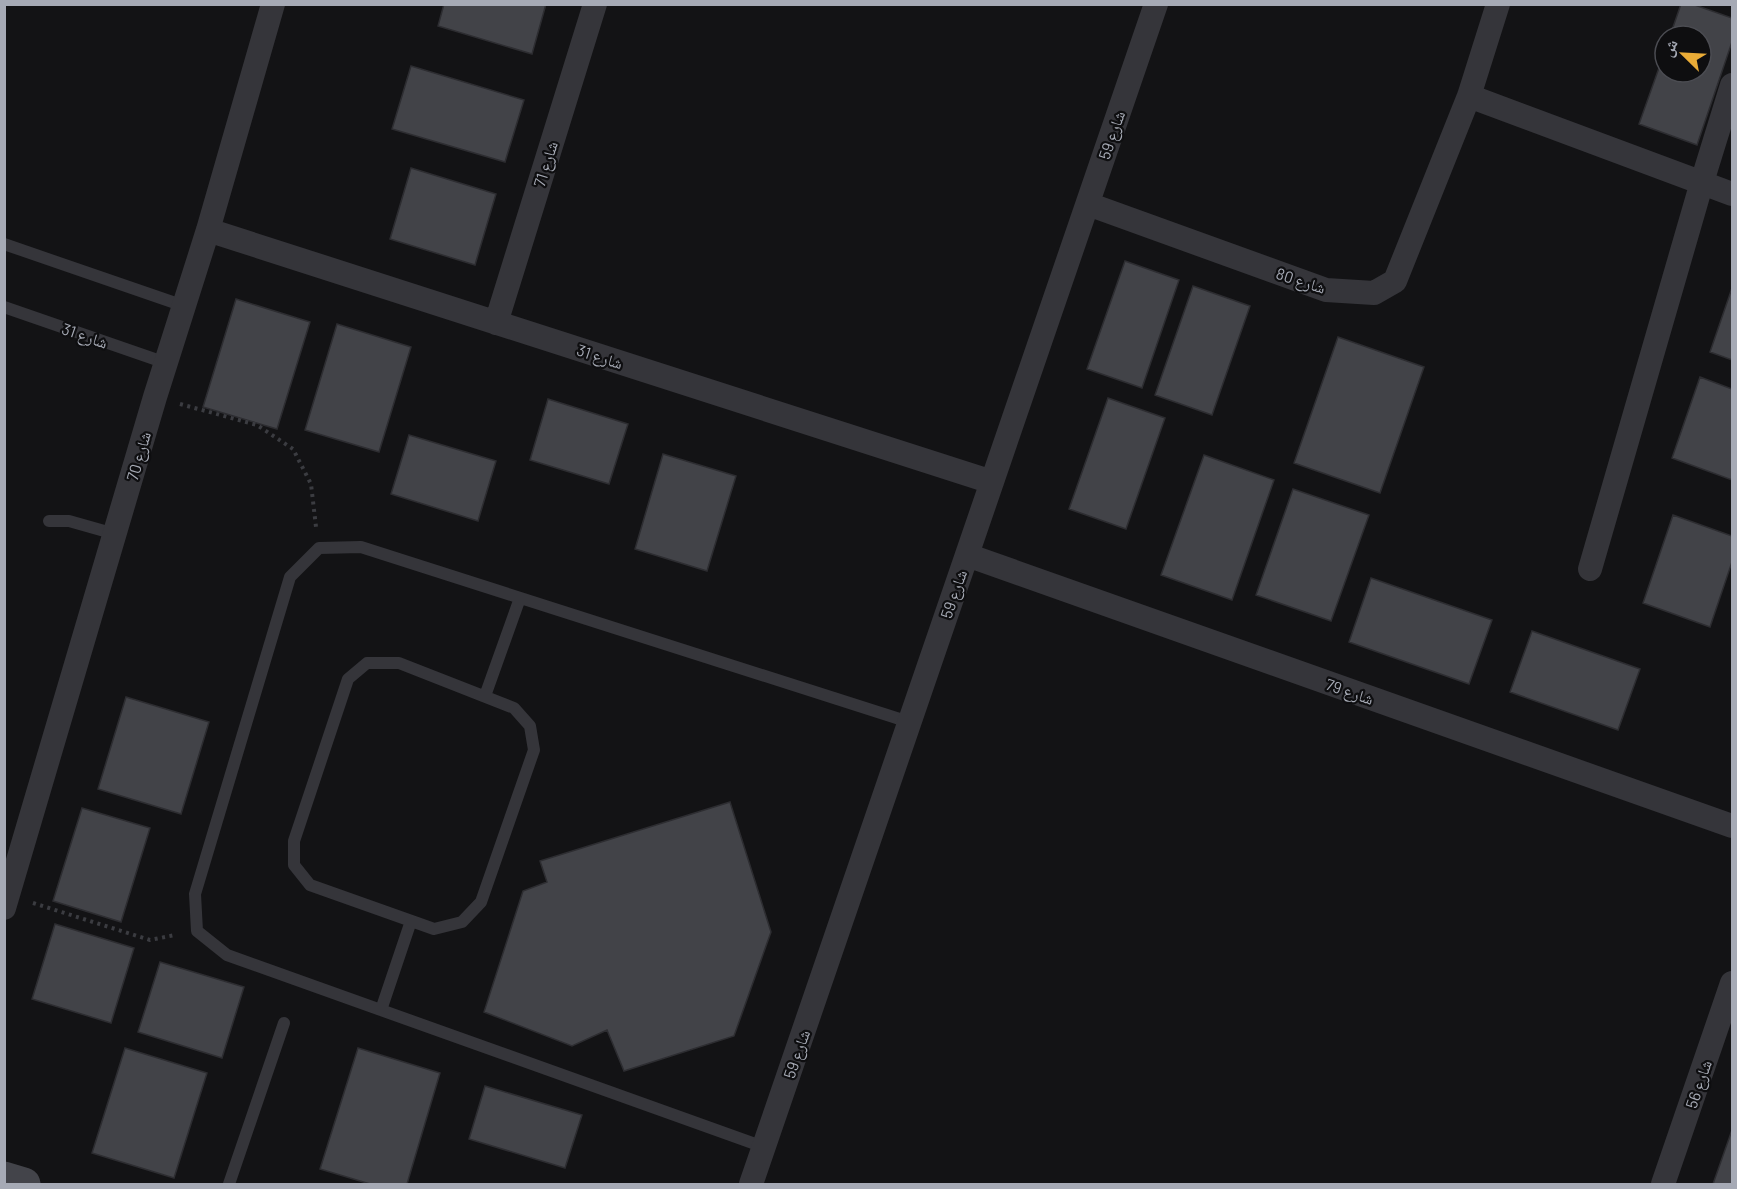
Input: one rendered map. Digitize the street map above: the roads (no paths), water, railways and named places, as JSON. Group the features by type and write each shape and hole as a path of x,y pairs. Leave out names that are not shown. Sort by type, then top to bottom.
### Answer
{"street":[{"name":"شارع 70","path":"6,902 155,397 208,230 273,4"},
{"name":"شارع 71","path":"496,323 595,4"},
{"name":"شارع 59","path":"751,1185 1156,4"},
{"name":"شارع 80","path":"1088,204 1326,290 1374,292 1395,281 1469,96 1492,6"},
{"path":"1590,569 1732,85"},
{"path":"1469,96 1732,194"},
{"name":"شارع 31","path":"208,230 992,482"},
{"name":"شارع 79","path":"967,555 1732,826"},
{"name":"شارع 56","path":"1663,1185 1732,983"},
{"path":"4,1178 24,1185"}],"lane":[{"path":"4,244 184,306"},
{"name":"شارع 31","path":"4,307 166,363"},
{"path":"49,521 69,521 115,534"},
{"path":"764,1147 227,955 197,931 195,894 290,577 319,548 361,547 909,722"},
{"path":"485,696 520,598"},
{"path":"367,663 399,663 485,696 514,708 530,726 534,750 481,902 462,922 434,929 411,921 310,885 294,866 294,841 348,679 367,663"},
{"path":"381,1010 411,921"},
{"path":"229,1185 284,1023"}]}
